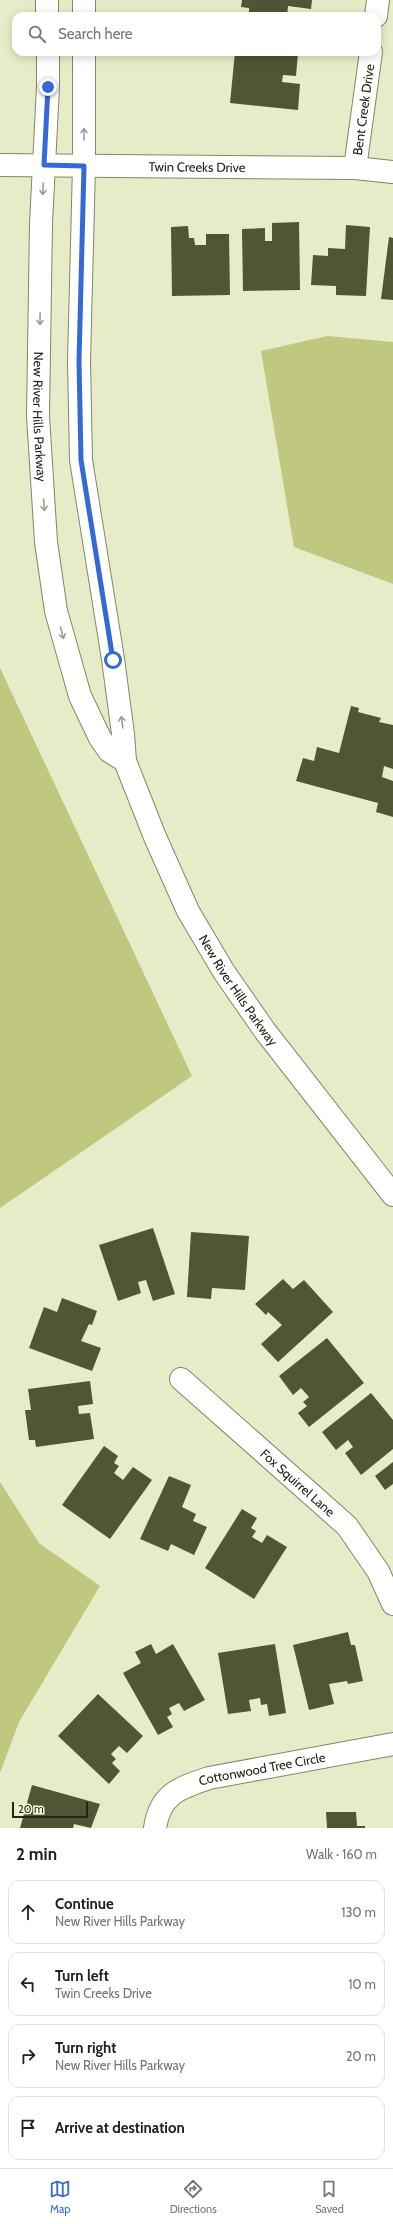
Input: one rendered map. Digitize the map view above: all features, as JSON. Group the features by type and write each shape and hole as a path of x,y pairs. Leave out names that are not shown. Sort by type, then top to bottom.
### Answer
{"street":[{"path":"47,0 47,12"},
{"path":"84,0 84,12"},
{"path":"376,12 378,0"},
{"name":"New River Hills Parkway","path":"48,56 38,416 46,542 56,611 80,696 100,738 109,751 125,761"},
{"name":"New River Hills Parkway","path":"84,56 84,166 79,361 81,460 115,674 125,761 154,837 188,911 224,972 265,1031 393,1195"},
{"name":"Bent Creek Drive","path":"355,168 370,56"},
{"name":"Twin Creeks Drive","path":"0,166 44,165 355,168 393,172"},
{"name":"Fox Squirrel Lane","path":"181,1378 346,1526 378,1570 393,1604"},
{"name":"Cottonwood Tree Circle","path":"155,1828 157,1816 164,1800 187,1785 208,1778 393,1744"}],"green space":[{"path":"327,336 393,342 393,584 294,547 261,351"},
{"path":"0,668 192,1076 0,1208"},
{"path":"0,1482 39,1543 100,1586 19,1722 0,1773"}],"building":[{"path":"242,0 312,0 311,9 288,6 287,12 249,12 249,8 241,7"},
{"path":"235,56 298,56 296,76 283,75 282,82 300,84 298,110 230,103"},
{"path":"299,222 300,290 243,291 242,229 265,228 265,241 272,241 272,223"},
{"path":"346,225 370,227 366,296 336,295 336,286 311,285 313,255 328,256 328,248 345,249"},
{"path":"188,226 189,238 194,238 195,245 206,245 206,234 229,234 230,295 172,296 171,227"},
{"path":"389,237 393,238 393,300 381,299"},
{"path":"351,706 359,708 358,712 381,718 379,722 393,725 393,769 384,766 382,777 393,781 393,817 376,812 378,803 296,781 303,758 314,761 317,747 339,753"},
{"path":"153,1228 175,1294 153,1301 146,1280 138,1282 141,1293 118,1301 99,1245"},
{"path":"191,1232 249,1236 245,1290 212,1288 211,1299 187,1297"},
{"path":"283,1279 293,1289 304,1280 333,1312 278,1362 261,1344 282,1325 268,1312 266,1315 255,1304"},
{"path":"62,1298 97,1311 92,1325 89,1324 81,1341 101,1348 92,1371 29,1348 44,1307 57,1312"},
{"path":"327,1338 364,1383 309,1427 298,1413 307,1406 303,1402 309,1397 301,1388 293,1395 279,1376"},
{"path":"90,1381 93,1404 78,1406 79,1414 90,1413 94,1439 36,1447 35,1440 29,1440 25,1410 31,1410 28,1389"},
{"path":"371,1393 393,1420 393,1449 361,1475 345,1453 353,1447 348,1440 336,1450 322,1432"},
{"path":"104,1446 118,1456 114,1463 119,1466 114,1473 123,1480 133,1467 152,1480 110,1539 62,1505"},
{"path":"393,1462 393,1484 385,1490 375,1476"},
{"path":"169,1476 191,1485 182,1507 196,1514 193,1521 207,1527 194,1555 171,1544 168,1551 140,1539"},
{"path":"242,1509 257,1518 251,1528 256,1531 252,1537 262,1543 267,1535 287,1547 254,1599 205,1568"},
{"path":"348,1632 351,1645 355,1645 363,1681 348,1684 347,1681 329,1684 334,1704 309,1710 293,1645"},
{"path":"151,1644 156,1654 173,1644 205,1700 184,1711 179,1703 169,1708 172,1714 167,1717 173,1727 158,1735 123,1673 141,1663 135,1652"},
{"path":"275,1644 286,1713 269,1716 267,1704 261,1705 260,1698 249,1700 251,1711 228,1714 218,1653"},
{"path":"98,1694 143,1736 127,1753 119,1746 111,1754 116,1759 112,1763 120,1771 109,1784 58,1736"},
{"path":"32,1785 100,1804 91,1828 74,1824 73,1828 20,1828"},
{"path":"326,1812 356,1812 357,1826 365,1826 365,1828 327,1828"}],"route":[{"path":"48,87 44,165 84,166 79,361 81,460 113,660"}]}
